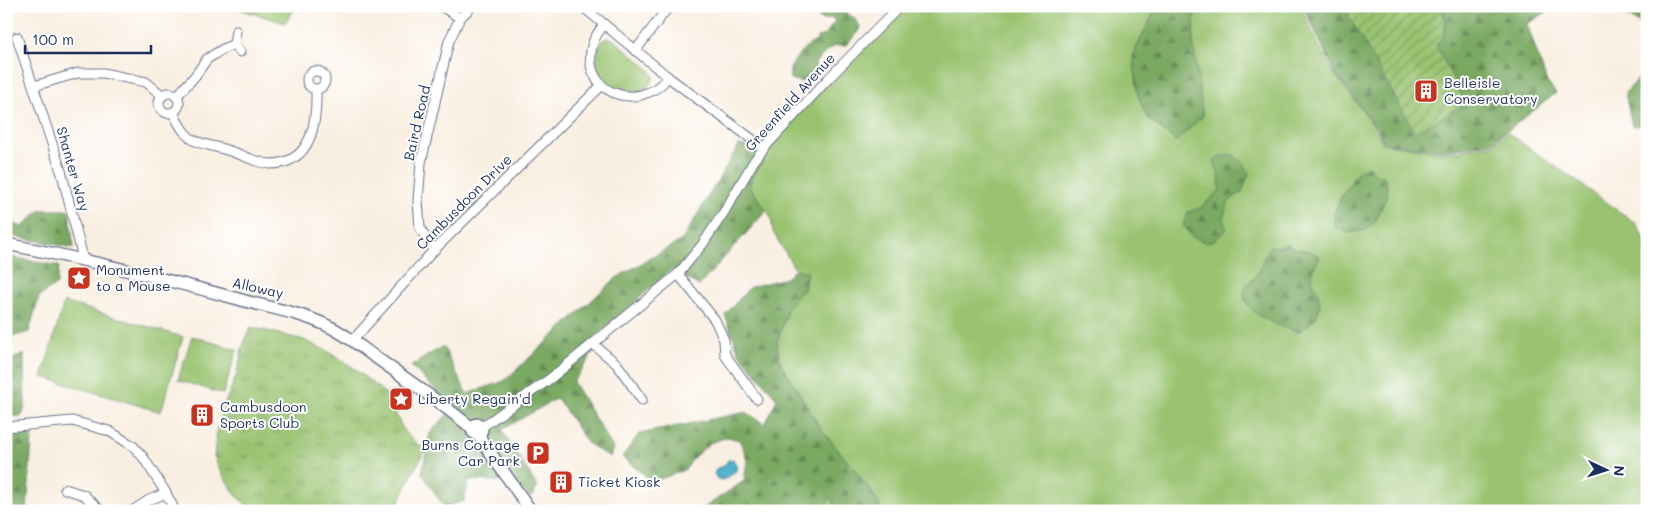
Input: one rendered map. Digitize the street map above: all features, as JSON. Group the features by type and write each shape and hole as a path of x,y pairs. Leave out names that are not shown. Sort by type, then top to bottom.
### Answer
{"main road":[{"name":"Alloway","path":"6,244 82,260 291,311 331,327 446,406 477,430 531,511"}],"street":[{"path":"441,6 460,18"},
{"name":"Baird Road","path":"434,250 420,228 418,200 421,163 449,41 460,18 472,6"},
{"path":"582,6 668,77 764,148"},
{"path":"636,50 669,6"},
{"name":"Greenfield Avenue","path":"477,430 545,383 678,274 702,245 764,148 828,79 900,6"},
{"path":"604,24 594,39 591,53 591,66 601,86 621,95 636,96 653,92 668,77"},
{"path":"236,31 234,44 240,52"},
{"name":"Shanter Way","path":"17,37 62,174 82,260"},
{"path":"176,97 208,59 234,44"},
{"path":"34,86 49,80 78,74 102,73 146,82 163,96"},
{"name":"Cambusdoon Drive","path":"352,341 434,250 601,86"},
{"path":"173,112 184,133 192,140 223,148 256,161 270,164 284,162 297,154 308,143 312,134 315,121 316,89"},
{"path":"169,94 176,97 178,106 173,112 167,113 160,108 159,102 163,96 169,94"},
{"path":"678,274 715,320 724,340 725,355 757,399"},
{"path":"593,344 618,364 642,400"},
{"path":"6,427 72,421 109,431 134,446 149,465 175,511"},
{"path":"65,489 84,495 101,511"},
{"path":"132,511 149,500 166,493"}],"green space":[{"path":"229,6 297,6 285,23"},
{"path":"816,6 846,6 848,14 860,26 858,33 845,46 835,46 815,63 819,73 805,83 790,79 790,68 802,52 813,42 817,41 817,37 825,35 835,21 832,18 822,20 818,17"},
{"path":"900,6 1301,6 1320,49 1334,73 1366,116 1383,143 1447,153 1493,144 1508,133 1636,223 1647,243 1647,511 882,511 870,489 821,429 780,362 777,342 788,306 804,290 807,273 795,269 773,232 771,217 749,185 768,150 764,148"},
{"path":"1157,6 1195,6 1193,42 1203,116 1176,141 1147,118 1138,95 1133,55"},
{"path":"1303,6 1343,6 1382,72 1466,104 1436,45 1443,35 1446,26 1445,17 1440,6 1552,6 1550,10 1527,24 1547,82 1556,93 1493,142 1447,151 1384,143 1378,130 1335,73"},
{"path":"1343,6 1440,6 1445,26 1443,36 1436,45 1466,104 1415,132"},
{"path":"1608,6 1647,6 1647,56 1641,24"},
{"path":"608,38 615,40 650,70 654,77 647,87 636,92 625,92 614,88 604,80 598,69 597,55 603,40"},
{"path":"1647,70 1647,125 1632,126 1625,93"},
{"path":"739,145 769,150 749,185 766,211 699,286 672,269 586,346 590,358 573,382 613,448 610,457 588,444 557,398 502,430 538,487 531,497 511,482 469,480 464,501 444,507 422,473 430,433 453,408 411,366 443,346 467,394 504,381 616,278 682,240"},
{"path":"1233,155 1244,163 1249,173 1242,192 1229,201 1225,210 1224,221 1227,229 1216,239 1207,243 1193,237 1183,225 1188,212 1200,208 1220,190 1219,176 1214,161 1222,156"},
{"path":"1368,166 1377,174 1385,177 1387,185 1386,198 1375,222 1365,230 1348,233 1335,227 1334,213 1341,197 1358,172"},
{"path":"40,210 69,210 74,248 6,235 6,220 22,227"},
{"path":"1289,244 1293,248 1313,253 1320,257 1314,268 1313,277 1320,306 1313,321 1298,332 1261,317 1253,311 1244,295 1246,286 1256,275 1270,246 1277,247"},
{"path":"6,256 59,266 57,284 39,297 29,332 7,338"},
{"path":"795,269 807,272 804,290 788,306 777,342 780,362 821,429 870,489 882,511 839,511 831,499 815,511 699,511 744,481 746,460 739,440 728,437 710,443 693,458 686,469 653,482 622,457 639,434 746,412 765,424 777,399 739,353 725,315 750,287 786,278"},
{"path":"64,302 183,337 161,412 42,377"},
{"path":"251,327 304,340 329,352 350,365 386,394 405,433 425,450 394,511 253,511 235,494 219,469 214,456 217,429 237,374 242,348"},
{"path":"192,336 237,350 223,394 178,380"},
{"path":"24,354 25,407 22,416 6,417 6,408 11,400 8,361"},
{"path":"33,424 27,511 6,511 6,427"},
{"path":"831,499 839,511 815,511"}],"water":[{"path":"733,459 738,469 723,480 717,479 714,474 717,468 724,466 728,460"}],"place":[{"name":"Belleisle Conservatory","path":"1426,91"},
{"name":"Monument to a Mouse","path":"79,278"},
{"name":"Liberty Regain'd","path":"401,399"},
{"name":"Cambusdoon Sports Club","path":"202,415"},
{"name":"Burns Cottage Car Park","path":"538,453"},
{"name":"Ticket Kiosk","path":"561,482"}]}
